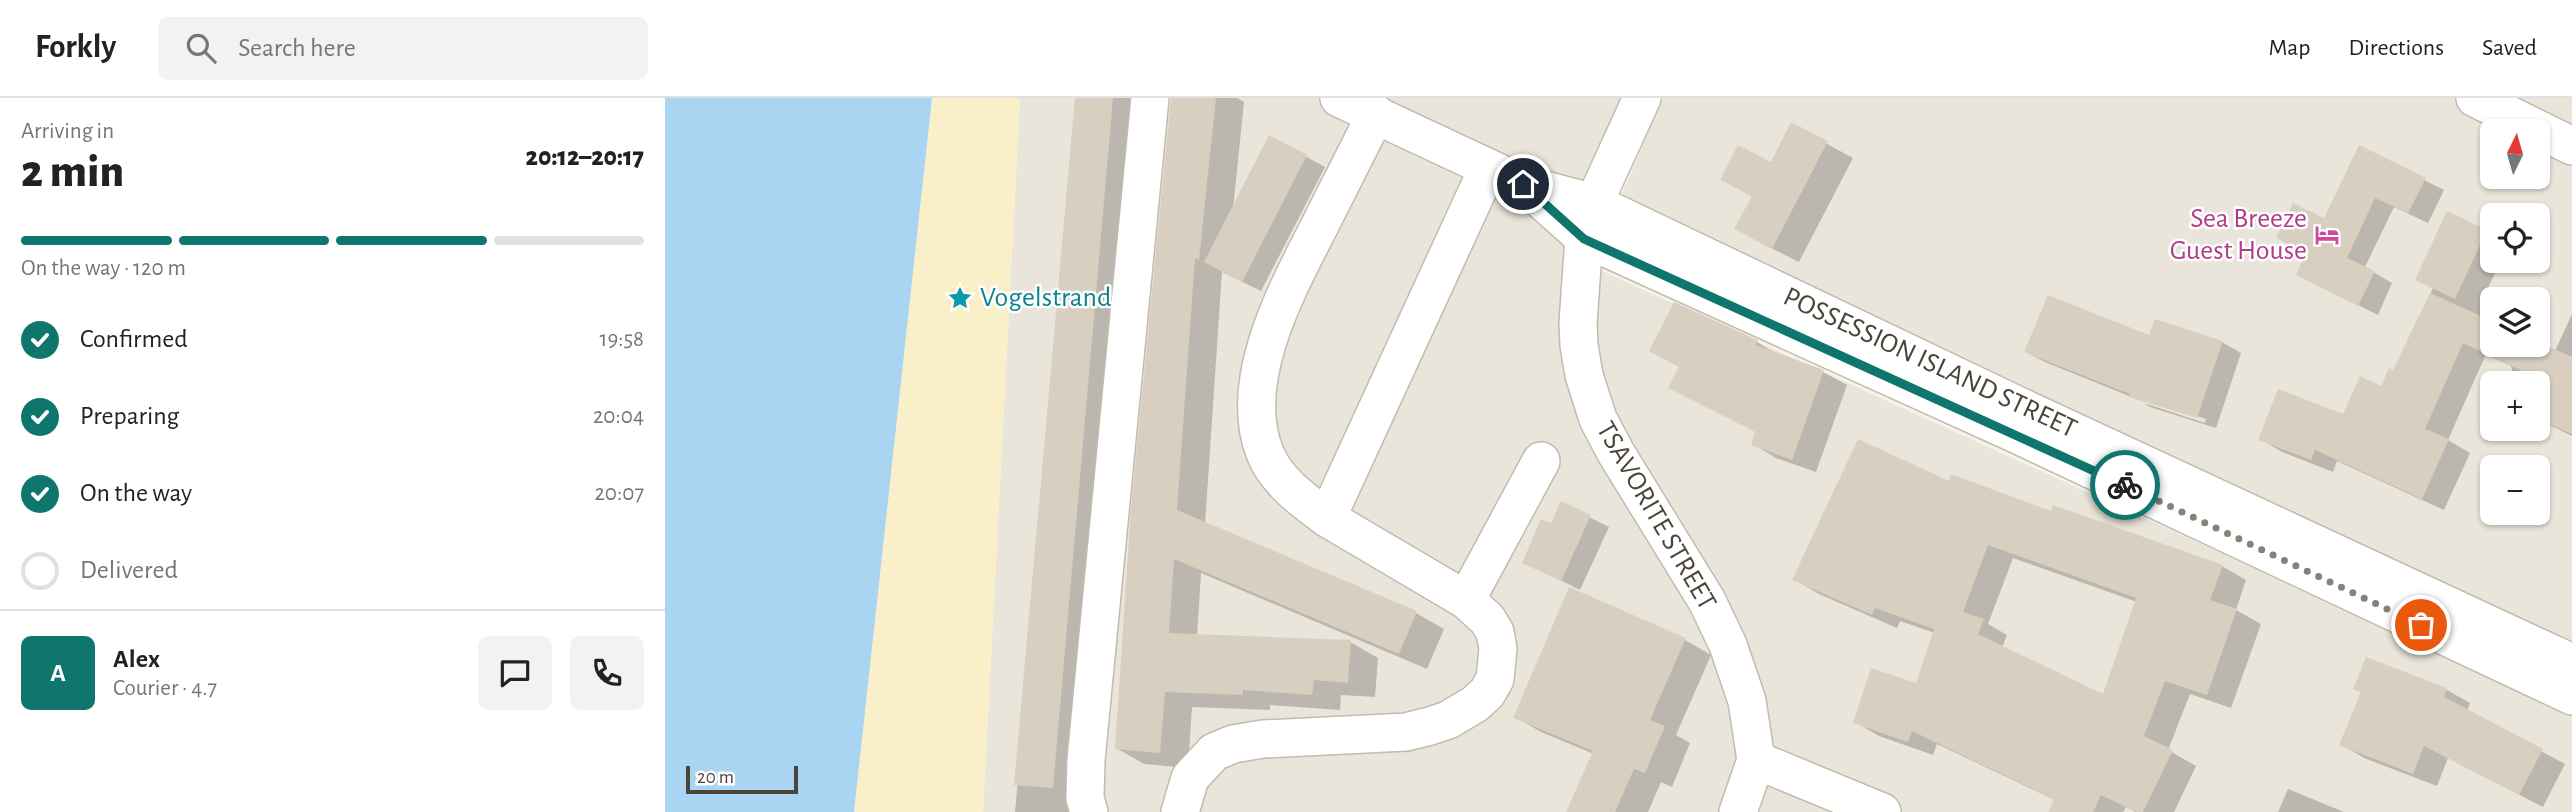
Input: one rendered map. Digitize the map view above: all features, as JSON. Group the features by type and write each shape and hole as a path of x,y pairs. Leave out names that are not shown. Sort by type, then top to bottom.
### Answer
{"street":[{"path":"1089,812 1085,797 1086,761 1150,98"},
{"path":"1339,98 1523,184"},
{"name":"TSAVORITE STREET","path":"1642,98 1594,204 1584,239 1579,345 1584,375 1598,419 1707,601 1728,645 1747,701 1756,760 1738,812"},
{"path":"2475,98 2572,146"},
{"path":"1179,812 1190,778 1214,752 1233,744 1263,739 1406,732 1448,720 1475,704 1495,679 1498,649 1495,632 1487,619 1466,600 1308,504 1281,479 1265,453 1258,422 1258,386 1262,358 1282,299 1376,114"},
{"path":"1327,518 1488,168"},
{"name":"POSSESSION ISLAND STREET","path":"1523,184 1594,204 2032,412 2572,663"},
{"name":"POSSESSION ISLAND STREET","path":"1523,184 1584,239 2018,435 2572,696"},
{"path":"1466,600 1541,461"},
{"path":"1756,760 1882,812"}],"shaded area":[{"path":"1020,98 1634,98 1594,203 1524,185 1604,272 2572,713 2572,812 983,812"},
{"path":"1663,98 2572,98 2572,646 1620,198"}],"sand":[{"name":"Vogelstrand","path":"932,98 1020,98 983,812 854,812"}],"water":[{"path":"665,98 932,98 854,812 665,812"}],"building":[{"path":"1075,98 1113,98 1053,788 1014,785"},
{"path":"1171,98 1216,98 1199,260 1195,258 1177,510 1417,611 1399,654 1174,559 1169,633 1351,640 1348,683 1314,680 1312,695 1243,690 1243,695 1165,692 1160,753 1115,749 1131,508"},
{"path":"1791,122 1828,141 1772,249 1734,229 1752,196 1720,180 1738,145 1771,162"},
{"path":"1269,135 1307,155 1242,282 1204,262"},
{"path":"2359,145 2426,178 2408,213 2375,198 2347,258 2375,271 2358,306 2296,275 2306,253 2276,238 2293,203 2324,218"},
{"path":"2447,211 2480,227 2480,245 2455,299 2415,280"},
{"path":"2430,293 2480,316 2480,351 2463,343 2425,429 2449,439 2422,499 2315,450 2311,460 2258,440 2278,389 2343,414 2360,376 2381,386 2389,368 2393,370"},
{"path":"2048,295 2149,335 2155,319 2223,341 2197,418 2129,397 2130,394 2024,352"},
{"path":"1674,302 1758,340 1756,345 1824,370 1792,460 1751,445 1755,432 1668,388 1679,367 1649,351"},
{"path":"2550,348 2572,357 2572,434 2550,425 2550,371 2521,370 2493,357 2550,357"},
{"path":"1858,439 1949,481 1951,474 2051,511 2053,505 2223,565 2210,600 2237,609 2207,695 2165,681 2144,736 2173,750 2143,812 2137,812 2101,795 2093,812 2048,812 2054,799 1912,731 1908,742 1853,723 1871,668 1916,683 1934,629 1875,608 1872,615 1792,580","holes":["1988,545 2136,598 2103,694 1978,634 1984,619 1963,612"]},
{"path":"1561,501 1591,515 1561,581 1522,563 1541,519 1551,523"},
{"path":"1569,587 1686,638 1650,720 1665,726 1645,773 1634,769 1615,812 1566,812 1593,751 1513,718"},
{"path":"2366,657 2447,688 2444,697 2543,749 2519,795 2424,746 2413,774 2339,745 2361,692 2353,689"}],"way so far":[{"path":"2125,485 2421,625"}],"place":[{"name":"Sea Breeze Guest House","path":"2327,235"},
{"name":"Vogelstrand","path":"960,298"}],"route":[{"path":"1523,184 1584,239 2125,485"}]}
